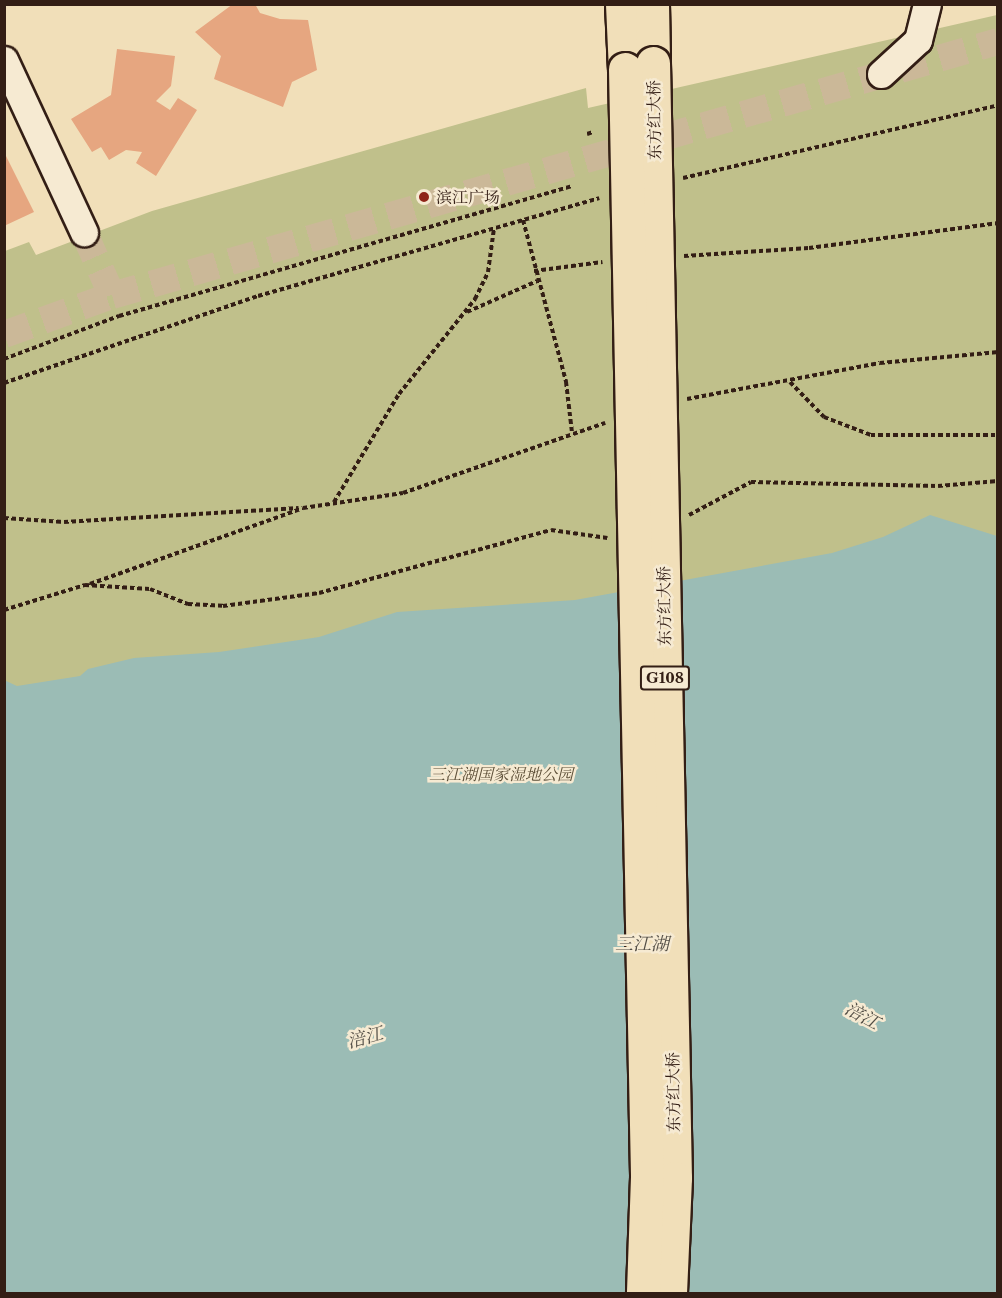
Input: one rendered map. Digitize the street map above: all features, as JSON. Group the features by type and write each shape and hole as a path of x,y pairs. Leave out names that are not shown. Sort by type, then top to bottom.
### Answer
{"highway":[{"name":"G108","path":"622,4 639,66"},
{"name":"G108","path":"639,66 652,4"},
{"name":"东方红大桥","path":"639,66 647,1177 643,1293"},
{"name":"东方红大桥","path":"639,66 675,1178 670,1293"}],"street":[{"path":"604,4 639,66"},
{"path":"639,66 665,4"},
{"path":"881,74 918,40 927,4"},
{"path":"4,60 84,232"}],"path":[{"path":"677,180 998,105"},
{"path":"587,134 593,132"},
{"path":"4,359 119,316 573,186"},
{"path":"4,383 258,296 609,195"},
{"path":"523,220 534,271 566,382 572,432"},
{"path":"680,256 809,248 998,223"},
{"path":"334,502 399,394 465,312 488,272 494,228"},
{"path":"534,271 609,261"},
{"path":"465,312 537,281"},
{"path":"678,401 790,382 880,363 998,352"},
{"path":"790,382 824,417 871,435 998,435"},
{"path":"4,518 64,522 303,508 403,493 572,432 614,420"},
{"path":"676,519 752,482 938,486 998,481"},
{"path":"4,610 85,585 303,508"},
{"path":"85,585 150,589 188,604 223,606 319,593 551,530 611,538"}],"green space":[{"name":"三江湖国家湿地公园","path":"997,15 997,1293 5,1294 5,251 29,242 36,255 152,211 586,88 588,108"}],"water":[{"name":"三江湖","path":"930,515 997,536 997,1293 5,1293 4,680 17,686 80,676 88,669 134,658 219,652 319,637 397,612 575,600 832,553 883,537"}],"building":[{"path":"233,4 255,4 260,13 280,19 308,20 317,70 292,82 283,107 214,79 221,56 195,32"},
{"path":"117,49 175,56 171,86 156,101 170,110 178,98 197,110 156,176 136,163 142,152 126,150 109,160 101,147 92,152 71,119 111,95"},
{"path":"4,152 34,212 4,226"}],"tunnel":[{"path":"4,334 112,295 998,41"},
{"path":"84,232 112,295"}],"place":[{"name":"滨江广场","path":"424,197"}],"water label":[{"name":"涪江","path":"862,1016"},
{"name":"涪江","path":"365,1038"}]}
